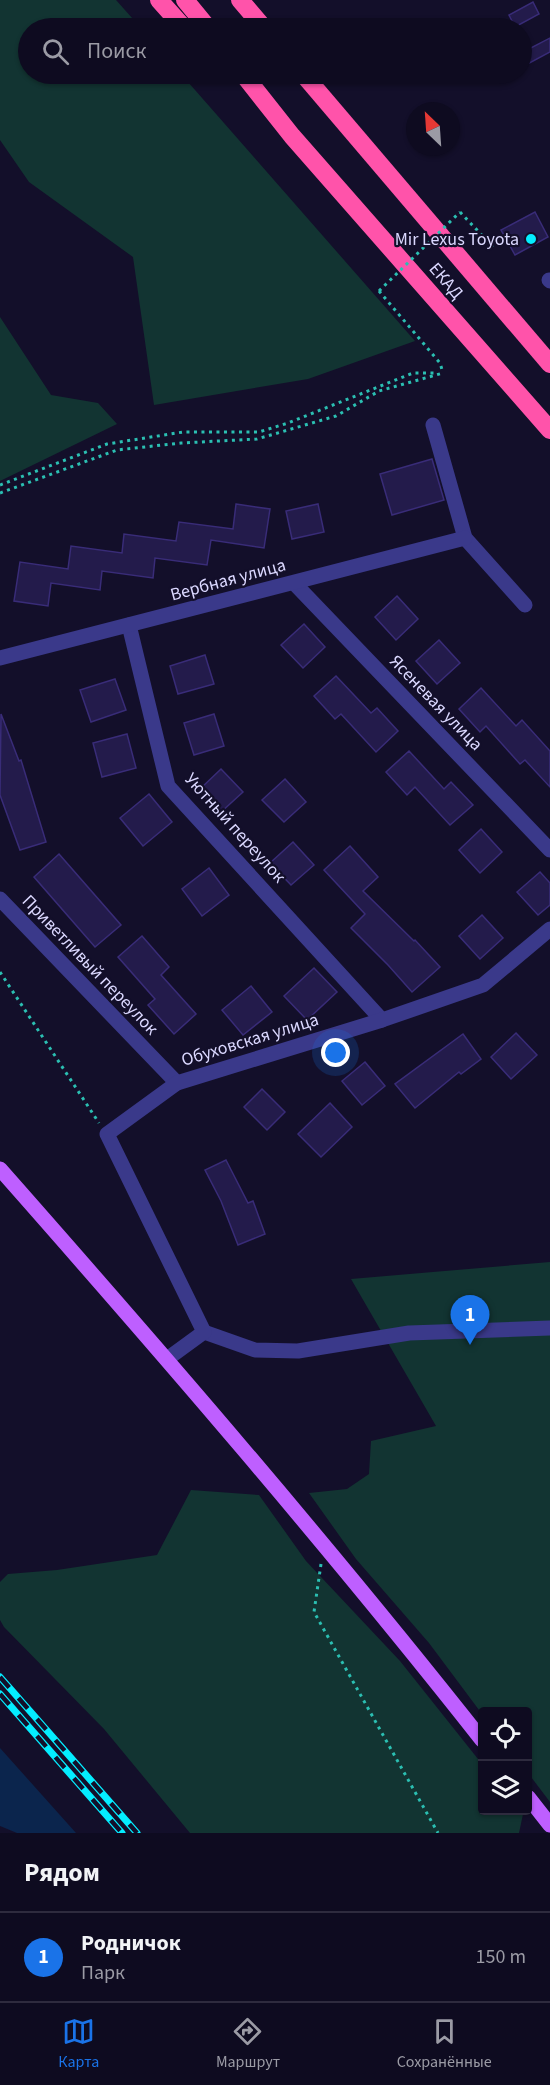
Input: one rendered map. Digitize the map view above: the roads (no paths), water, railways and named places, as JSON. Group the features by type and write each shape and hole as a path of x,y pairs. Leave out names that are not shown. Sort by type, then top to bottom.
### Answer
{"highway":[{"path":"159,0 175,18"},
{"path":"185,0 200,18"},
{"path":"240,0 255,18"},
{"path":"238,84 292,135"},
{"name":"ЕКАД","path":"251,84 292,135 550,430"},
{"name":"ЕКАД","path":"312,84 550,363"}],"main road":[{"path":"0,1169 167,1359 400,1636 478,1734"},
{"path":"532,1802 550,1825"}],"street":[{"path":"433,425 465,538 525,605"},
{"name":"Вербная улица","path":"0,658 465,538"},
{"name":"Ясеневая улица","path":"294,583 550,850"},
{"name":"Уютный переулок","path":"129,625 168,786 382,1020"},
{"name":"Приветливый переулок","path":"0,899 177,1083"},
{"name":"Обуховская улица","path":"204,1332 106,1134 177,1083 382,1020 483,985 550,929"},
{"path":"167,1359 204,1332 255,1350 298,1351 408,1334 550,1328"}],"water":[{"path":"0,1748 76,1833 17,1833 0,1826"}],"railway":[{"path":"0,1677 137,1833"},
{"path":"0,1694 122,1833"}],"place":[{"name":"Mir Lexus Toyota","path":"531,239"},
{"name":"Родничок","path":"470,1345"}]}
